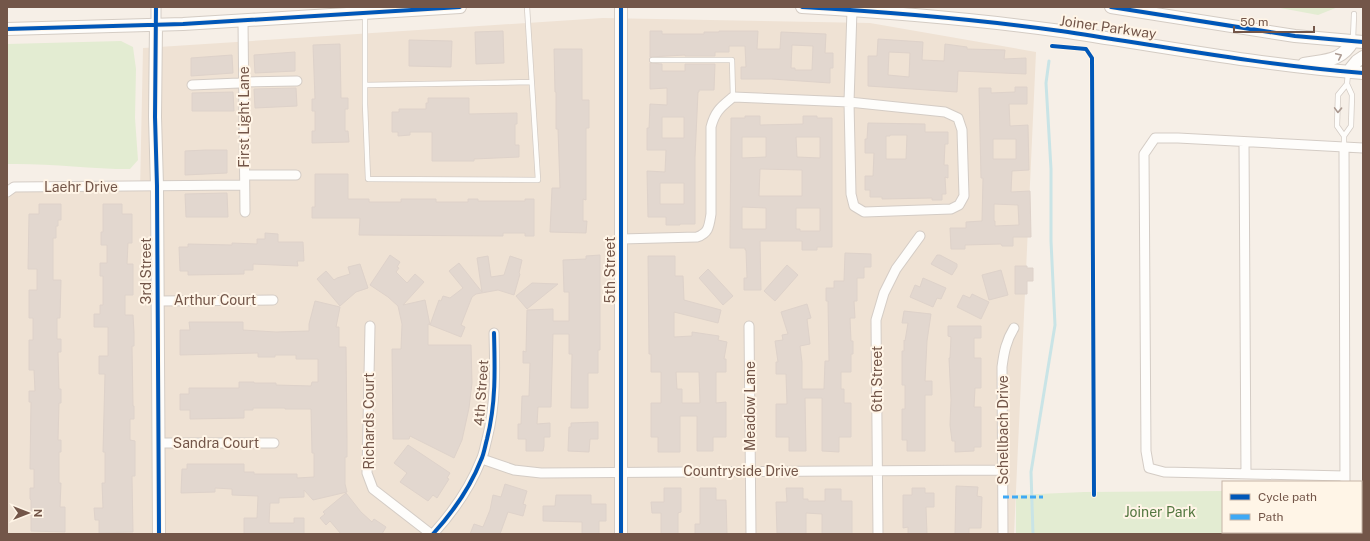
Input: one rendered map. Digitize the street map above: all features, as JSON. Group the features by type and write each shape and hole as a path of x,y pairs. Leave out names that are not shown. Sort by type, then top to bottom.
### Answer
{"main road":[{"path":"7,29 243,21 366,10 460,7"},
{"name":"5th Street","path":"621,7 621,534"},
{"name":"Joiner Parkway","path":"802,7 852,8 1020,26 1291,66 1347,78 1363,73"},
{"name":"Joiner Parkway","path":"1111,7 1267,32 1358,42"},
{"name":"3rd Street","path":"156,25 155,117 157,186 159,534"},
{"path":"1291,66 1339,57 1358,42"},
{"path":"1347,78 1357,62 1363,57"}],"street":[{"name":"3rd Street","path":"156,7 156,25"},
{"path":"620,239 696,237 703,235 709,228 711,214 711,127 714,115 721,106 733,97 849,102 945,112 958,118 962,130 964,196 959,205 951,209 864,212 854,206 851,194 849,102 852,8"},
{"name":"First Light Lane","path":"243,21 245,82 245,212"},
{"path":"192,85 297,81"},
{"path":"1344,147 1345,479 1164,472 1149,468 1146,451 1144,154 1155,138 1244,142 1344,147 1363,148"},
{"path":"1244,142 1246,474"},
{"path":"245,175 296,175"},
{"name":"Laehr Drive","path":"7,192 14,187 244,185"},
{"name":"6th Street","path":"878,534 876,320 884,293 896,269 920,236"},
{"name":"Arthur Court","path":"157,301 273,300"},
{"name":"Richards Court","path":"370,326 367,473 374,489 432,534"},
{"name":"Meadow Lane","path":"749,326 751,534"},
{"name":"Schellbach Drive","path":"1003,534 1002,367 1004,350 1008,338 1014,328"},
{"name":"4th Street","path":"432,534 447,519 464,494 482,459 493,410 495,371 494,333"},
{"name":"Sandra Court","path":"158,443 274,443"},
{"name":"Countryside Drive","path":"482,459 514,470 541,473 1003,470"}],"lane":[{"path":"366,10 368,179 538,180 527,7"},
{"path":"1354,14 1358,42"},
{"path":"652,60 732,60 733,97"},
{"path":"1344,147 1344,136 1337,126 1338,95 1347,78"},
{"path":"1344,136 1351,126 1352,95 1347,78"},
{"path":"366,85 532,82"}],"shaded area":[{"path":"603,18 870,23 1036,52 1014,534 7,534 7,186 140,191 143,48"}],"green space":[{"path":"1275,7 1338,7 1318,15"},
{"path":"121,41 133,47 136,69 135,118 138,160 130,169 38,164 7,164 7,44"},
{"name":"Joiner Park","path":"1222,491 1222,533 1304,534 1016,534 1016,495 1084,492"}],"building":[{"path":"503,31 504,63 476,64 475,32"},
{"path":"650,31 662,31 662,34 704,34 704,32 719,31 758,31 757,49 780,49 781,32 826,34 825,53 833,53 833,68 830,68 830,83 772,79 741,79 741,67 746,67 745,46 729,46 729,52 715,52 715,56 685,55 650,57","holes":["792,45 813,46 812,70 795,70 795,68 791,68"]},
{"path":"878,39 923,42 922,60 944,61 945,44 967,47 967,49 1005,50 1004,59 1026,58 1026,74 958,71 957,92 868,86 868,56 877,56","holes":["889,52 910,53 909,77 888,75"]},
{"path":"409,40 452,41 451,67 409,66"},
{"path":"340,44 341,98 348,98 348,109 345,109 345,131 348,131 349,142 312,143 312,131 315,131 315,111 312,111 312,99 315,99 313,45"},
{"path":"554,49 582,49 582,100 589,100 589,128 586,128 586,200 583,199 583,221 587,221 586,233 550,232 552,188 560,188 558,129 556,129"},
{"path":"295,52 295,71 255,73 254,55"},
{"path":"232,55 233,73 191,76 191,58"},
{"path":"650,63 662,64 662,71 685,71 685,64 715,64 714,90 699,90 698,92 695,157 695,224 666,225 666,217 648,217 647,171 665,172 666,150 647,150 647,128 649,128 650,104 667,105 667,88 650,89","holes":["662,117 684,117 684,138 662,138","660,183 684,183 684,204 660,204"]},
{"path":"1015,87 1027,87 1027,104 1009,104 1010,126 1028,125 1029,170 1012,171 1011,192 1030,191 1031,237 1013,237 1013,246 1002,246 1001,244 965,245 965,249 951,249 950,228 966,228 966,222 982,221 983,178 981,178 979,88 991,88 991,93 1015,92","holes":["993,139 1016,139 1016,159 993,159","994,204 1018,205 1019,225 995,226"]},
{"path":"296,88 297,106 255,108 254,89"},
{"path":"233,92 234,111 192,111 192,93"},
{"path":"428,98 469,98 469,114 517,113 517,124 515,124 515,145 519,145 519,157 474,159 474,161 432,161 432,132 410,132 410,135 398,136 398,132 392,132 392,112 399,112 399,109 426,109"},
{"path":"745,116 760,116 760,125 803,124 803,116 832,118 832,247 817,247 817,250 802,250 802,241 760,241 761,290 744,290 744,278 747,278 746,250 745,248 730,248 731,118 745,118","holes":["742,137 766,137 766,157 742,158","796,137 820,137 820,158 797,157","760,169 802,170 802,196 759,196","742,207 766,208 766,229 742,229","796,208 820,208 820,231 800,231 800,229 796,229"]},
{"path":"868,123 925,124 925,132 948,132 948,144 945,144 944,165 948,165 948,178 945,177 946,194 942,194 942,200 932,200 932,198 882,199 882,197 870,197 870,190 865,190 865,176 873,176 874,153 865,153 865,139 867,139","holes":["907,135 906,159 886,159 886,136"]},
{"path":"227,150 227,173 185,175 185,151"},
{"path":"315,174 348,174 348,199 369,199 369,202 401,202 401,199 436,199 436,202 468,202 468,199 478,199 478,201 525,201 525,199 534,199 534,236 525,236 525,233 503,233 503,236 359,235 360,218 312,218 312,207 315,207"},
{"path":"227,193 228,217 186,217 185,194"},
{"path":"39,204 61,204 61,220 58,220 58,226 56,226 56,238 53,238 53,280 61,280 60,318 57,318 57,339 61,339 61,352 58,352 61,403 59,403 58,440 61,440 61,452 59,452 59,483 61,483 60,507 65,507 65,532 31,531 30,488 34,488 34,469 30,469 31,402 29,402 29,391 35,391 34,370 29,370 29,340 33,340 33,318 29,318 29,290 37,290 37,269 28,269 29,214 39,214"},
{"path":"103,204 122,204 122,214 132,214 132,243 128,243 127,264 133,264 133,295 125,295 125,315 133,315 134,333 134,346 132,346 134,419 130,419 130,440 135,441 135,476 132,476 133,532 99,533 99,520 95,520 94,508 103,508 102,483 105,483 105,452 103,452 105,374 99,374 99,356 108,356 108,327 94,327 94,314 100,314 100,305 103,305 103,276 100,276 100,263 107,263 107,245 101,245 101,232 103,232"},
{"path":"265,233 278,234 278,242 303,242 304,261 297,261 298,266 253,264 253,270 244,270 244,274 188,275 188,271 180,271 179,247 188,247 188,244 257,244 257,239 265,239"},
{"path":"845,253 871,254 871,267 864,267 864,278 857,278 857,301 854,301 855,318 850,318 851,341 853,341 851,372 841,372 841,389 844,389 844,403 851,403 851,437 839,437 839,452 822,451 822,398 805,398 806,451 789,451 789,437 776,437 776,404 787,404 786,374 776,374 776,362 778,362 775,341 783,340 782,335 788,334 781,312 807,304 811,318 807,319 810,344 800,346 802,362 802,389 824,389 825,361 829,361 828,301 826,301 826,288 834,288 834,281 844,281"},
{"path":"390,255 400,262 397,267 399,268 396,272 407,283 415,274 424,282 403,305 425,300 430,325 428,324 428,345 471,345 472,383 469,408 462,440 454,458 410,436 409,439 393,439 392,349 401,349 402,324 398,306 370,285"},
{"path":"600,255 600,350 598,350 598,373 588,373 588,408 571,408 572,354 569,354 569,334 553,334 551,407 538,407 537,424 550,423 550,437 544,437 543,451 526,451 526,439 518,439 518,424 521,424 522,396 529,396 530,363 523,363 523,351 526,352 527,310 553,309 553,321 569,321 569,292 564,292 563,260 586,259 586,256"},
{"path":"937,255 940,255 957,264 957,267 952,275 931,264"},
{"path":"488,256 491,277 504,275 510,256 522,260 514,295 498,290 476,294 472,297 461,325 465,327 461,337 430,325 439,300 441,301 443,296 450,298 463,288 449,271 459,263 482,292 477,258"},
{"path":"648,256 675,256 675,276 683,276 684,300 721,310 718,323 674,312 674,337 692,336 692,332 719,336 718,340 727,342 724,359 726,359 726,372 716,372 716,403 726,402 726,437 713,437 713,451 697,451 697,416 680,416 680,452 658,452 658,437 651,437 651,403 661,403 661,372 651,372 651,354 649,354","holes":["676,372 699,372 700,403 682,403 682,389 677,389"]},
{"path":"360,264 368,288 356,292 340,306 317,279 326,271 334,280 350,274 348,267"},
{"path":"787,265 798,275 775,301 764,291"},
{"path":"1015,266 1027,266 1027,268 1033,268 1033,281 1027,281 1027,294 1015,294"},
{"path":"708,269 733,296 723,305 699,278"},
{"path":"1001,270 1008,295 989,300 982,275"},
{"path":"923,278 946,288 941,299 937,298 933,307 910,297 915,285 920,287"},
{"path":"532,283 558,284 527,309 516,296"},
{"path":"972,294 989,302 981,319 957,307 963,295 970,298"},
{"path":"315,301 340,307 336,327 339,327 339,347 346,347 347,457 345,457 345,484 347,492 313,500 304,490 304,497 279,498 279,503 270,503 269,523 294,523 294,518 304,518 304,534 244,534 244,518 257,518 258,496 232,495 232,489 215,488 215,492 181,493 182,469 187,469 187,464 244,464 244,472 254,472 254,474 297,474 297,478 314,477 311,409 253,408 253,410 244,410 244,418 190,419 190,410 180,410 180,394 189,394 189,388 239,388 239,382 311,386 312,382 318,382 318,359 296,359 296,355 258,357 258,353 180,355 180,330 190,330 189,322 243,322 243,330 276,332 309,331 309,324"},
{"path":"904,311 931,314 927,341 925,381 932,381 932,395 925,395 925,451 907,451 907,440 902,440 902,409 905,409 905,385 902,385 902,351 904,351 904,340 905,341 908,323 902,323"},
{"path":"948,326 981,326 981,338 974,338 974,358 981,358 981,388 975,388 974,407 981,407 981,447 974,447 974,451 955,452 955,441 952,441 950,425 951,400 949,358 951,337 948,336"},
{"path":"598,422 598,439 590,439 589,452 568,451 569,427 571,427 571,423"},
{"path":"408,445 450,473 447,478 449,479 437,498 433,495 428,501 400,482 407,473 394,463"},
{"path":"505,484 527,491 523,504 526,505 523,516 508,512 500,534 470,534 474,524 483,527 490,510 493,495 501,497"},
{"path":"956,486 978,487 977,496 982,497 981,528 969,528 969,534 955,534"},
{"path":"664,488 681,488 681,512 678,513 678,534 661,534 661,513 652,513 651,502 664,502"},
{"path":"700,488 716,488 716,500 726,500 727,534 695,534 695,524 700,524"},
{"path":"786,488 803,488 803,499 808,499 808,501 825,501 825,489 841,489 841,501 852,501 852,534 822,534 822,514 806,513 806,534 777,533 776,502 787,502"},
{"path":"912,488 925,488 925,493 934,493 934,507 926,507 927,534 908,534 908,527 903,528 903,495 912,495"},
{"path":"346,493 361,512 372,522 374,519 386,527 382,534 341,534 330,521 326,525 320,518 325,514 323,512"},
{"path":"556,495 591,495 591,504 606,504 606,521 599,521 599,534 582,534 582,522 543,521 543,506 555,506"}],"waterway":[{"path":"1033,534 1031,472 1055,325 1051,241 1051,169 1046,83 1049,61"}],"marked path":[{"path":"1003,497 1043,497"}],"cycle path":[{"path":"156,7 155,117 157,186 159,534"},
{"path":"7,29 183,24 460,7"},
{"path":"621,7 621,534"},
{"path":"802,7 964,19 1061,31 1211,55 1325,70 1363,73"},
{"path":"1111,7 1295,36 1363,42"},
{"path":"1052,46 1086,49 1092,58 1094,495"},
{"path":"433,534 460,499 472,480 483,455 492,413 495,373 494,333"}]}
